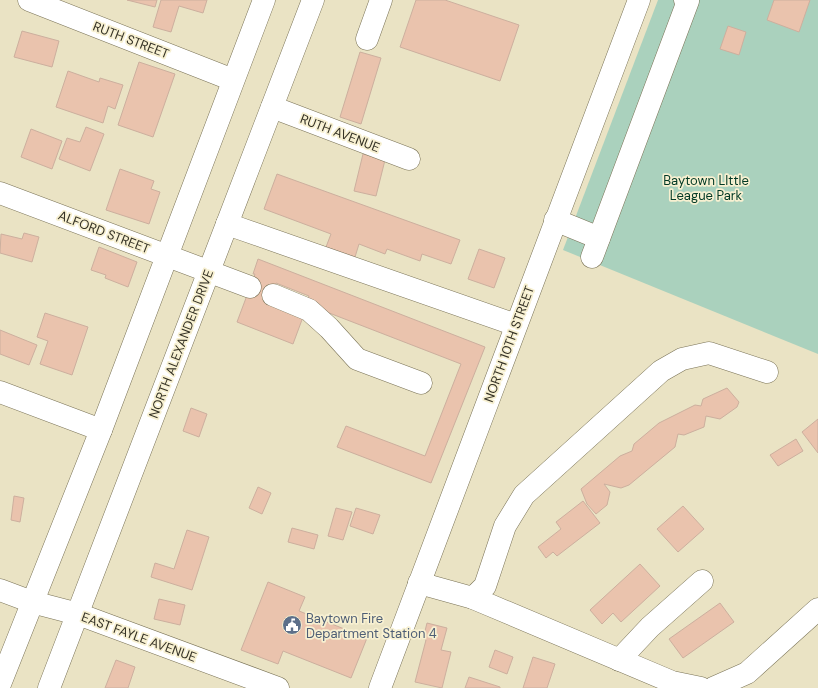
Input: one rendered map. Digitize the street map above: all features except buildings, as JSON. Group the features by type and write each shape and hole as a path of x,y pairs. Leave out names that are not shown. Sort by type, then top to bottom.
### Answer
{"street":[{"name":"RUTH STREET","path":"29,0 233,80"},
{"path":"0,684 101,430 264,0"},
{"name":"NORTH ALEXANDER DRIVE","path":"49,688 313,0"},
{"path":"366,39 381,0"},
{"name":"NORTH 10TH STREET","path":"380,688 639,0"},
{"path":"555,220 596,248 688,1 685,0"},
{"name":"RUTH AVENUE","path":"272,107 409,159"},
{"name":"ALFORD STREET","path":"0,193 250,287"},
{"path":"227,224 516,325"},
{"path":"273,295 309,310 329,328 357,359 422,383"},
{"path":"473,598 485,586 505,526 524,495 661,371 682,359 709,353 767,372"},
{"path":"0,392 101,430"},
{"path":"619,660 650,627 702,581"},
{"path":"419,583 473,598 672,682 702,688"},
{"name":"EAST FAYLE AVENUE","path":"0,590 32,602 78,614 278,688"},
{"path":"713,688 747,673 818,609"}],"green space":[{"name":"Baytown LIttle League Park","path":"658,0 818,0 818,354 563,250"}],"place":[{"name":"Baytown Fire Department Station 4","path":"292,625"}]}
